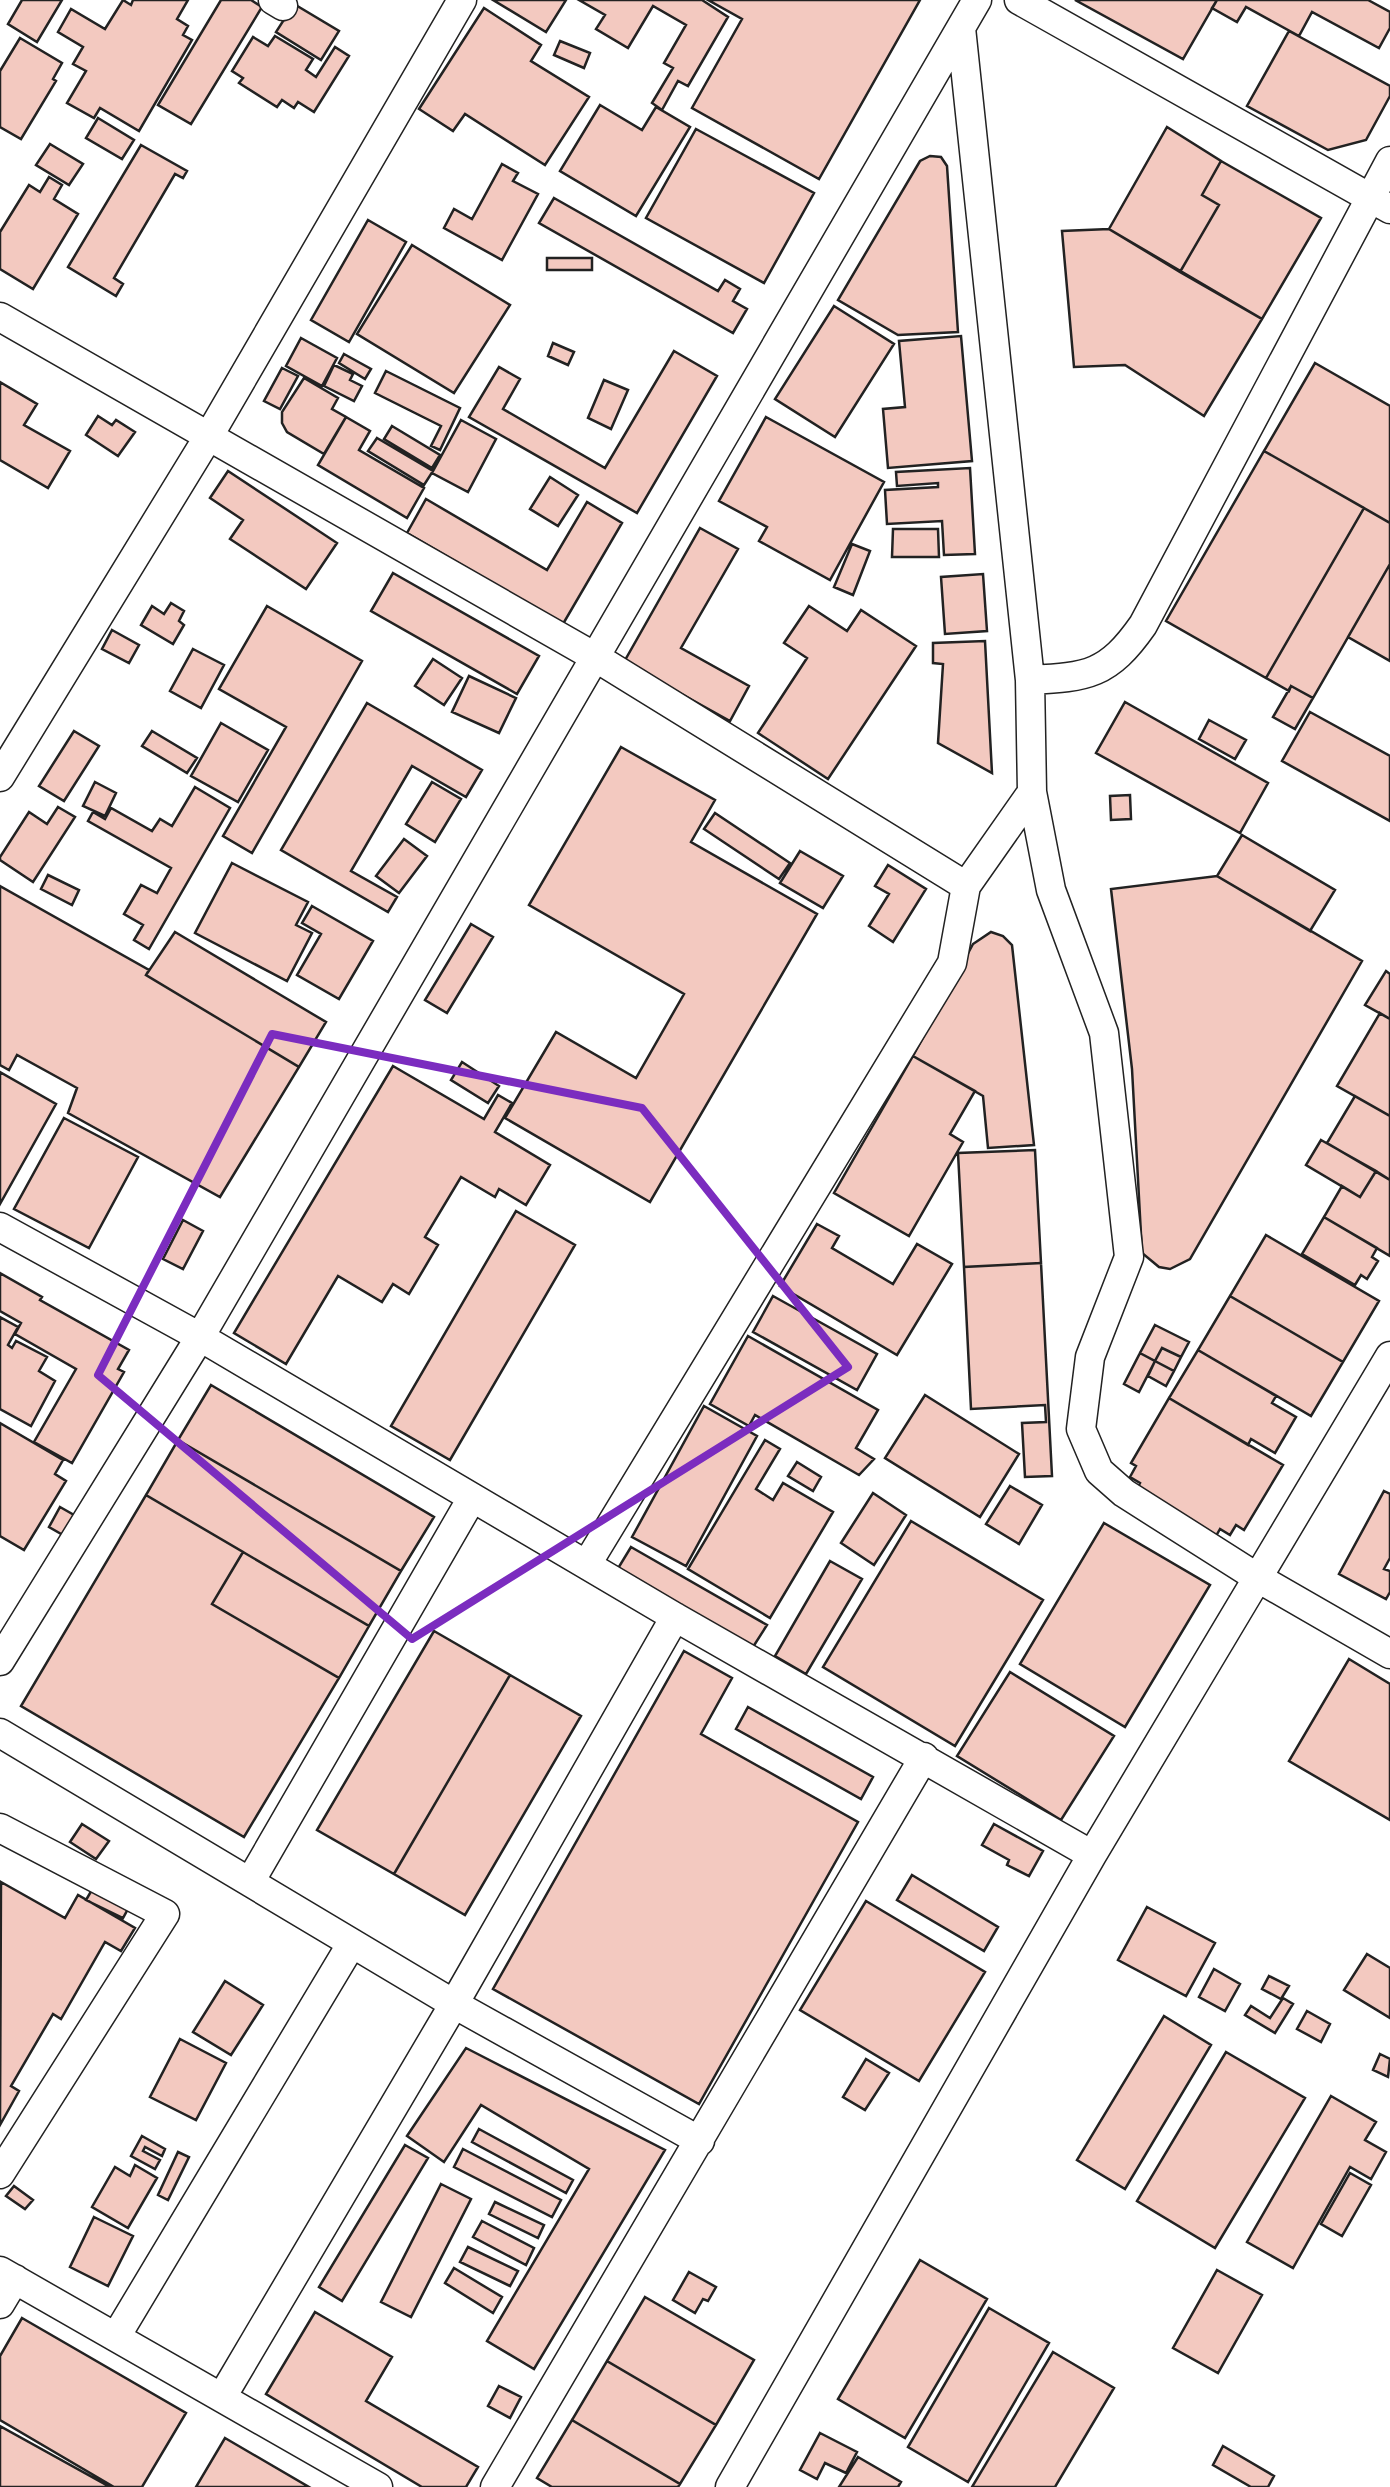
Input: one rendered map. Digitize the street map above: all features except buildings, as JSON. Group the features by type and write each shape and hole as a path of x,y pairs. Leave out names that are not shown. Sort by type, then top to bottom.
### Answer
{"street":[{"path":"0,777 210,434 462,0"},
{"path":"0,1661 200,1338 978,0"},
{"path":"1019,0 1379,203"},
{"path":"961,28 1030,680 1032,792 1051,890 1104,1033 1129,1257 1090,1357 1081,1429 1099,1472 1124,1493 1258,1578 1390,1654"},
{"path":"1030,680 1069,678 1102,670 1136,636 1379,203 1390,161"},
{"path":"0,317 594,657 966,886"},
{"path":"587,1564 952,963 966,886 1032,792"},
{"path":"0,1227 200,1338 1092,1856"},
{"path":"730,2487 1092,1856 1390,1356"},
{"path":"250,1882 472,1498"},
{"path":"222,2397 676,1617"},
{"path":"0,1733 454,2004 700,2141"},
{"path":"495,2487 924,1757"},
{"path":"0,1828 165,1914 0,2174"},
{"path":"117,2335 352,1943"},
{"path":"0,2304 7,2275 378,2487"}],"highlighted area":[{"path":"272,1034 642,1108 848,1367 412,1639 98,1375"}]}
